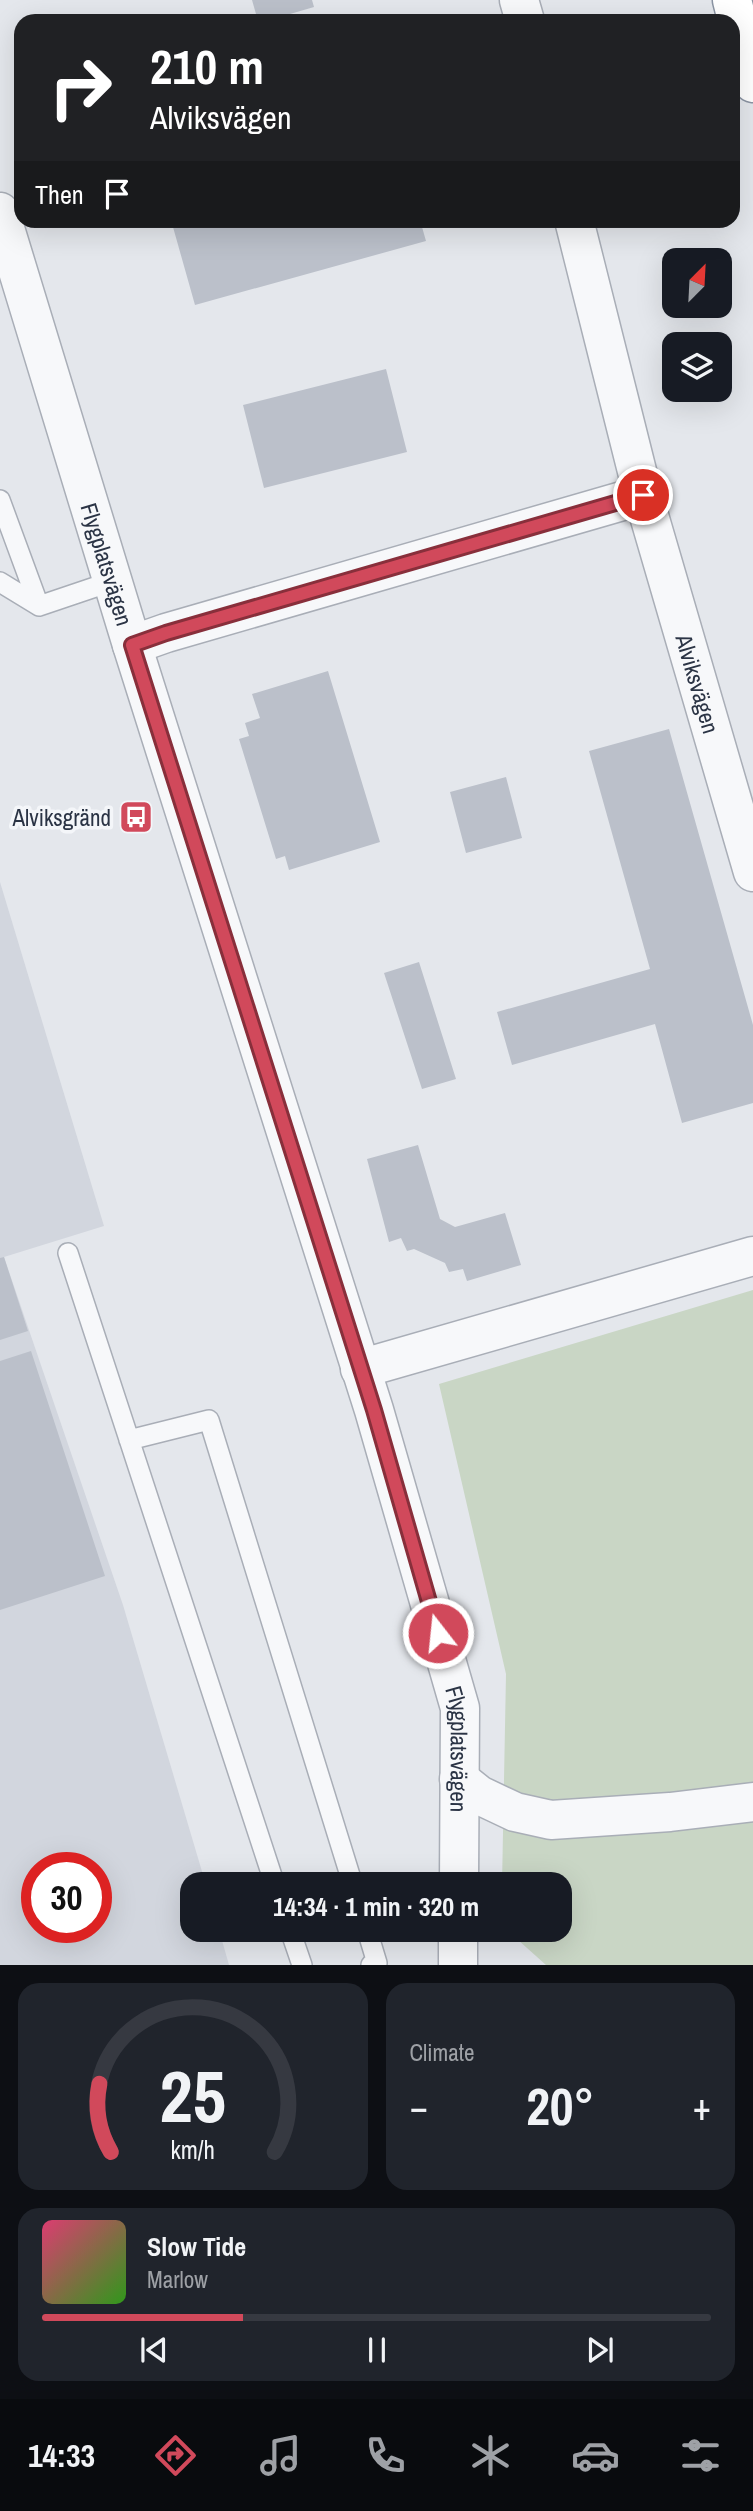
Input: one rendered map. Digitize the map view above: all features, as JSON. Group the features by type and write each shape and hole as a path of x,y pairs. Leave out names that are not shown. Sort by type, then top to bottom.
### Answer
{"highway":[{"path":"740,39 753,83"}],"street":[{"name":"Flygplatsvägen","path":"0,212 132,645 360,1369 460,1708 459,1872"},
{"name":"Alviksvägen","path":"576,228 643,495 753,872"},
{"path":"132,645 643,495"},
{"path":"360,1369 753,1256"},
{"path":"459,1779 479,1795 515,1812 551,1820 670,1812 753,1802"}],"lane":[{"path":"0,500 39,606"},
{"path":"39,606 113,581"},
{"path":"0,582 39,606"},
{"path":"68,1253 271,1872"},
{"path":"129,1440 209,1420 349,1872"},
{"path":"294,1942 302,1965"},
{"path":"371,1942 377,1963 371,1965"}],"shaded area":[{"path":"0,882 104,1226 4,1257 123,1605 202,1872 180,1872 180,1942 222,1942 229,1965 0,1965"}],"green space":[{"path":"753,1290 753,1965 546,1965 520,1942 572,1942 572,1872 502,1872 506,1674 439,1384"}],"building":[{"path":"252,0 312,0 314,7 290,14 256,14"},
{"path":"173,228 422,228 426,241 195,305"},
{"path":"386,369 407,452 264,488 243,405"},
{"path":"328,671 380,842 289,870 285,856 276,859 239,739 249,736 245,723 260,718 252,694"},
{"path":"669,729 753,1025 753,1103 682,1123 655,1024 512,1065 497,1012 650,969 589,751"},
{"path":"506,777 522,838 466,853 450,792"},
{"path":"419,962 456,1079 422,1089 384,973"},
{"path":"418,1145 440,1219 455,1227 505,1213 521,1265 467,1281 463,1269 449,1272 445,1263 414,1249 407,1251 401,1238 389,1242 367,1159"},
{"path":"4,1257 28,1331 0,1340 0,1258"},
{"path":"31,1351 105,1576 0,1610 0,1361"}],"place":[{"name":"Alviksgränd","path":"136,817"}],"route":[{"path":"438,1633 374,1410 132,645 643,495"}]}
